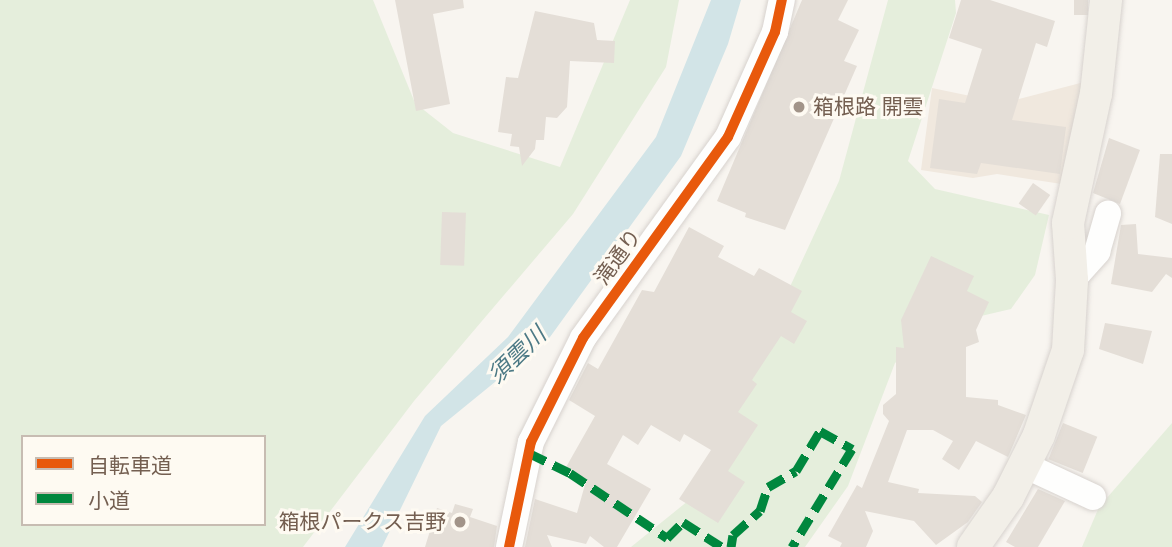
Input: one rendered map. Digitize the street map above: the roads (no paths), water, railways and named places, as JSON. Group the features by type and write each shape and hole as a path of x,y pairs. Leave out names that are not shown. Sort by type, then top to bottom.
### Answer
{"main road":[{"path":"973,547 1024,465 1061,378 1069,337 1072,280 1068,223 1096,94 1105,0"}],"street":[{"name":"滝通り","path":"509,547 531,442 583,338 728,137 775,32 782,0"},
{"path":"1072,280 1097,252 1108,214"},
{"path":"1024,465 1093,497"}],"water":[{"name":"須雲川","path":"711,0 741,0 728,44 681,156 550,337 441,426 382,547 345,547 425,416 508,337 656,137"}],"place":[{"name":"箱根路 開雲","path":"799,107"},
{"name":"箱根パークス吉野","path":"460,522"}]}
